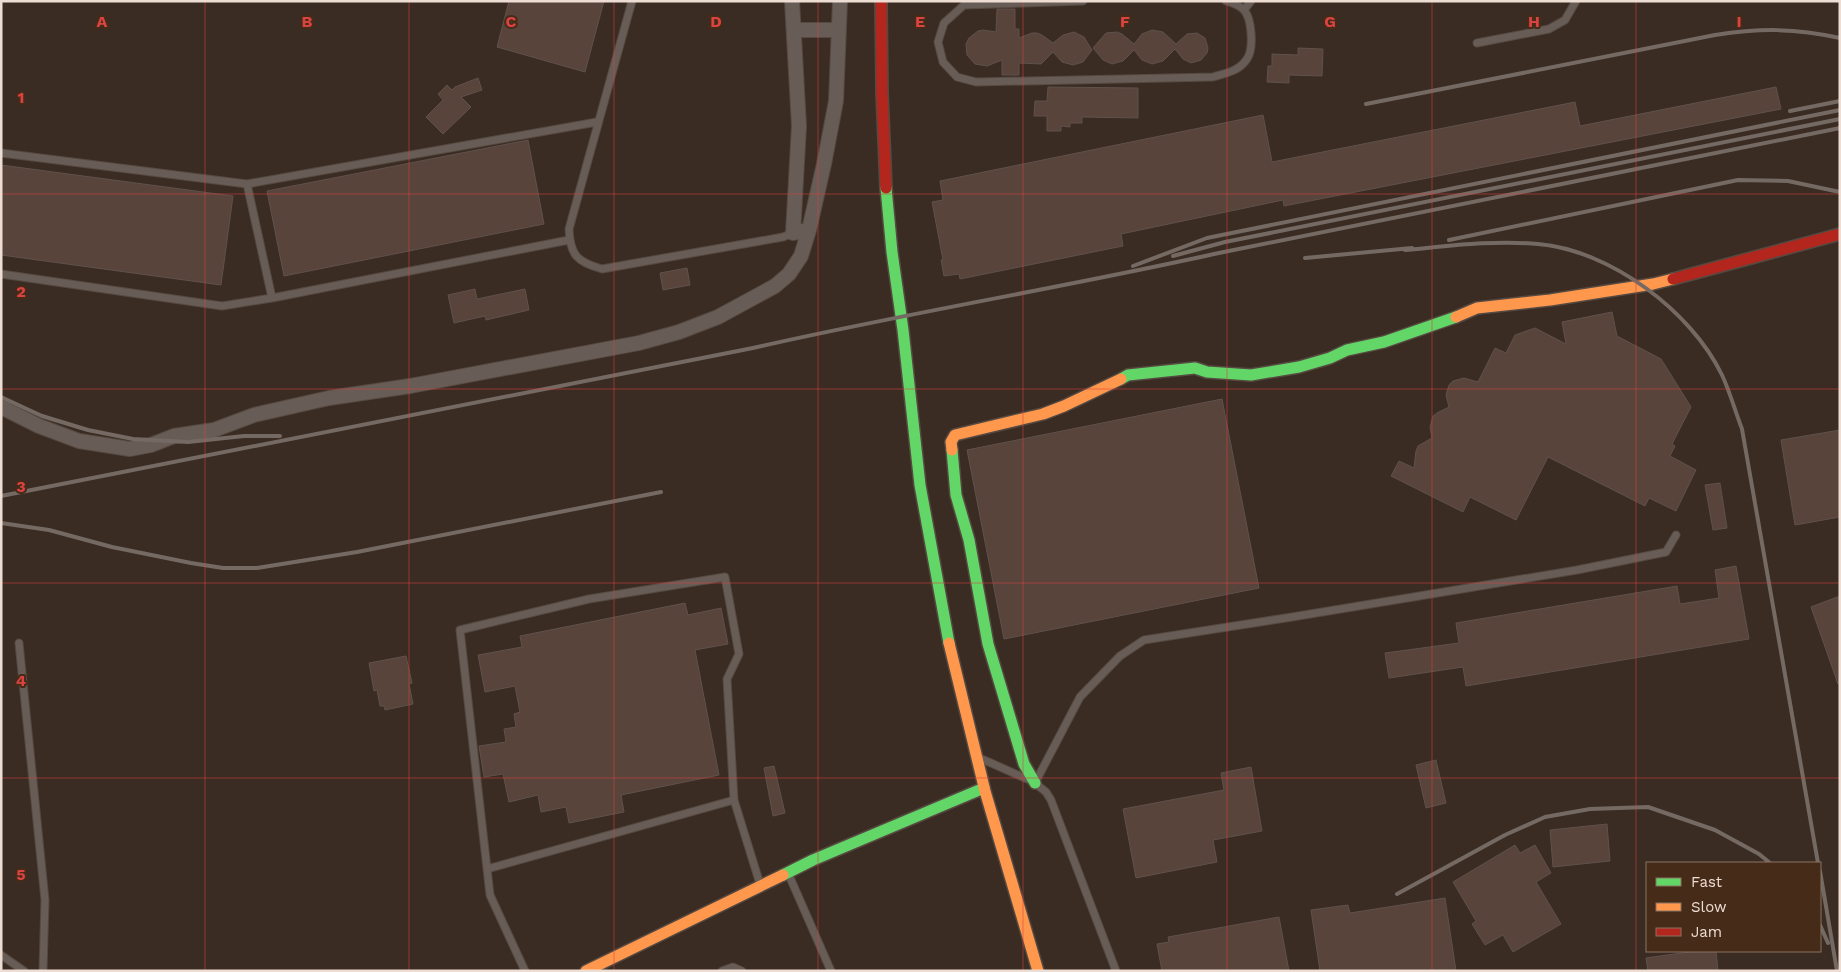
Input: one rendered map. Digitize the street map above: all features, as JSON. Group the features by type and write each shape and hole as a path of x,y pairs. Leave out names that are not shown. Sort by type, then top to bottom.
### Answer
{"main road":[{"path":"881,1 880,65 891,245 900,308 910,411 921,486 944,616 976,756 1012,889 1038,971"},
{"path":"1035,784 1024,764 988,644 969,540 956,495 951,442 955,435 1042,414 1064,406 1128,375 1157,374 1195,368 1207,372 1251,375 1299,367 1330,358 1347,350 1384,342 1439,324 1477,308 1550,300 1653,284 1787,246 1840,234"},
{"path":"586,971 788,872 984,788"}],"street":[{"path":"792,1 799,126 793,233 809,230"},
{"path":"1,406 39,426 79,441 130,449 151,445 174,436 214,430 254,415 329,398 410,386 639,343 679,332 718,317 775,286 789,274 800,256 809,230 836,101 840,1"},
{"path":"795,30 838,30"}],"lane":[{"path":"632,1 597,122 569,229 569,240 574,254 585,264 602,269 783,237 793,233"},
{"path":"1083,1 964,3 944,22 938,42 943,62 957,76 976,82 1214,77 1233,72 1248,58 1252,39 1249,19 1244,10 1226,1"},
{"path":"1244,10 1251,1"},
{"path":"1477,43 1549,29 1565,20 1576,1"},
{"path":"1,153 247,184 597,122"},
{"path":"247,184 272,298"},
{"path":"1,274 222,306 569,240"},
{"path":"1035,784 1080,697 1120,656 1144,640 1301,616 1666,552 1676,535"},
{"path":"524,971 490,895 460,630 589,599 725,577 738,654 727,679 734,800 760,886"},
{"path":"19,643 45,900 44,971"},
{"path":"976,756 1035,784 1046,792 1051,800 1116,971"},
{"path":"487,869 734,800"},
{"path":"788,872 831,971"},
{"path":"1,955 24,971"},
{"path":"722,971 733,967 742,971"}],"building":[{"path":"509,1 604,1 585,72 497,47"},
{"path":"997,9 1015,9 1015,29 1019,29 1019,38 1037,33 1053,43 1063,35 1074,32 1084,37 1092,50 1083,62 1073,65 1062,62 1053,52 1041,64 1019,63 1019,75 1002,75 1002,60 987,66 975,64 967,55 966,44 969,38 978,31 996,32"},
{"path":"1152,30 1163,32 1176,44 1187,34 1197,33 1205,38 1208,48 1207,53 1201,60 1191,63 1183,59 1175,49 1163,61 1152,64 1142,60 1134,50 1123,61 1112,64 1103,60 1093,48 1106,33 1117,32 1134,44 1142,34"},
{"path":"1298,48 1323,49 1322,76 1289,75 1289,83 1267,82 1268,66 1272,66 1272,54 1298,55"},
{"path":"478,78 482,90 461,97 471,107 443,134 426,117 443,100 438,94 447,85 452,90"},
{"path":"1048,87 1138,88 1138,118 1082,117 1082,123 1070,123 1070,127 1061,126 1061,131 1047,131 1047,116 1034,116 1035,101 1047,101"},
{"path":"1776,87 1781,109 1284,206 1283,200 1121,234 1123,246 960,279 959,274 944,276 941,260 943,260 932,202 943,200 940,181 1263,115 1272,162 1575,102 1580,126"},
{"path":"528,140 544,224 284,276 267,191"},
{"path":"1,165 233,196 221,285 1,255"},
{"path":"687,268 690,285 663,290 660,273"},
{"path":"475,289 477,299 525,289 529,310 486,320 485,316 454,323 448,295"},
{"path":"1612,312 1617,336 1661,359 1691,407 1672,444 1675,446 1670,456 1696,470 1676,511 1649,498 1645,506 1548,457 1516,520 1470,497 1463,512 1391,476 1399,461 1414,468 1418,446 1432,438 1430,427 1433,416 1449,407 1446,395 1449,385 1453,381 1464,378 1478,382 1495,348 1506,353 1515,335 1535,328 1566,344 1562,322"},
{"path":"1222,399 1259,588 1004,639 967,450"},
{"path":"1840,430 1840,517 1795,525 1781,440"},
{"path":"1720,483 1727,528 1713,530 1705,485"},
{"path":"1736,566 1749,639 1466,686 1463,667 1389,678 1385,653 1459,643 1456,623 1677,586 1680,604 1719,598 1715,570"},
{"path":"1840,596 1840,684 1838,684 1811,607"},
{"path":"685,603 688,615 721,608 728,644 695,650 719,775 621,795 624,812 569,823 566,807 541,812 538,795 509,802 503,774 484,777 479,746 506,742 504,729 516,727 514,714 520,712 515,686 485,692 478,655 522,647 520,636"},
{"path":"406,656 412,683 409,684 413,704 385,710 384,706 380,706 377,690 374,691 369,663"},
{"path":"1436,760 1446,803 1426,808 1416,765"},
{"path":"774,766 785,813 773,816 764,768"},
{"path":"1251,767 1262,831 1213,840 1217,862 1136,878 1123,809 1224,790 1221,773"},
{"path":"1607,824 1610,861 1553,867 1550,830"},
{"path":"1515,845 1520,853 1535,845 1551,873 1536,882 1561,924 1513,952 1503,935 1485,945 1472,924 1476,921 1453,882"},
{"path":"1445,898 1456,971 1320,971 1311,910 1348,905 1350,913"},
{"path":"1279,917 1289,971 1162,971 1157,944 1169,942 1168,937"},
{"path":"1689,952 1716,952 1718,971 1648,971 1646,958"}],"railway":[{"path":"1366,104 1715,35 1778,30 1808,32 1840,38"},
{"path":"1790,111 1840,101"},
{"path":"1133,266 1207,238 1840,110"},
{"path":"1173,256 1225,242 1840,119"},
{"path":"1,496 753,348 868,323 1840,128"},
{"path":"1449,240 1738,180 1788,181 1840,192"},
{"path":"1405,250 1471,244 1521,243 1565,249 1593,258 1620,271 1669,307 1690,328 1708,351 1725,381 1742,429 1818,862"},
{"path":"1305,258 1412,248"},
{"path":"1,397 42,416 88,430 133,439 188,442 244,436 280,436"},
{"path":"1,523 49,530 112,547 191,563 223,568 257,568 357,552 661,492"},
{"path":"1397,894 1505,835 1545,817 1590,809 1648,807 1715,830 1759,854 1769,862"},
{"path":"1821,877 1837,971"},
{"path":"1821,927 1828,943"}],"traffic: fast":[{"path":"886,188 920,485 949,643"},
{"path":"1121,379 1128,375 1195,368 1207,372 1251,375 1299,367 1330,358 1347,350 1384,342 1456,317"},
{"path":"952,450 956,495 969,540 988,644 1024,764 1035,783"},
{"path":"783,875 813,860 984,788"}],"traffic: slow":[{"path":"1456,317 1477,308 1550,300 1653,284 1673,279"},
{"path":"952,450 951,442 955,435 1043,414 1121,379"},
{"path":"949,643 985,791 1038,971"},
{"path":"586,971 783,875"}],"traffic: jam":[{"path":"881,1 886,188"},
{"path":"1673,279 1840,234"}]}
